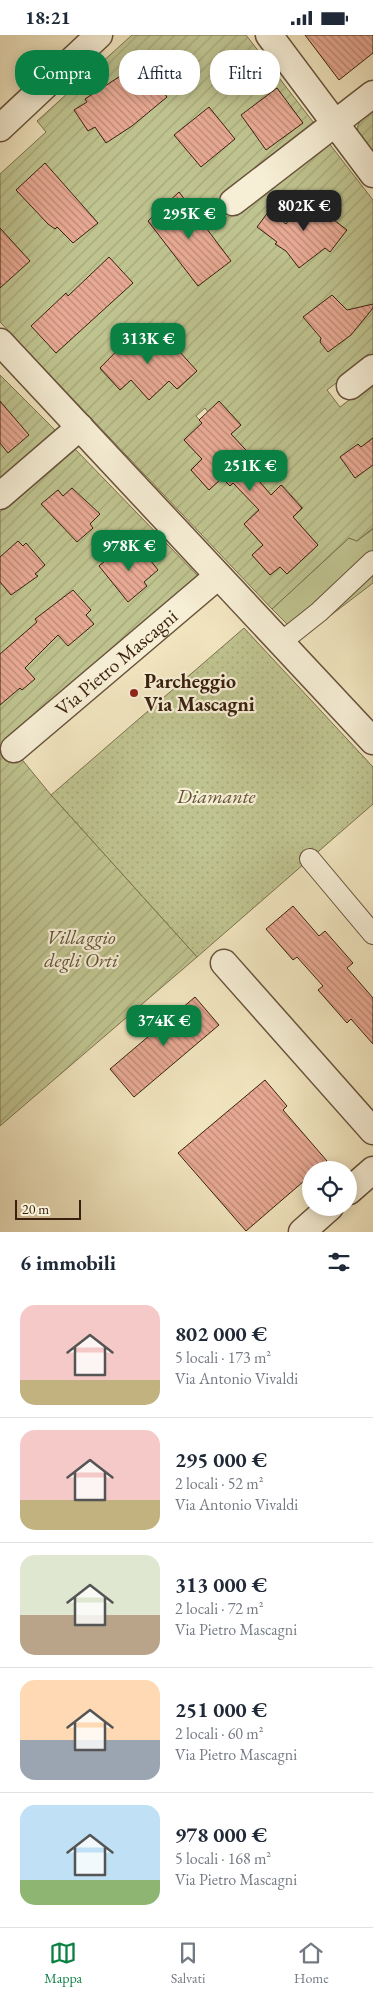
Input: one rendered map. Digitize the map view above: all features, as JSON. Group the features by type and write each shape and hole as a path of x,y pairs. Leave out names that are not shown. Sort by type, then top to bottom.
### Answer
{"street":[{"path":"0,128 100,35"},
{"path":"270,35 373,174"},
{"path":"233,201 373,94"},
{"path":"0,342 373,741"},
{"path":"350,386 373,369"},
{"path":"0,496 80,427"},
{"path":"280,643 319,612 373,561"},
{"name":"Via Pietro Mascagni","path":"14,749 218,576"},
{"path":"310,859 373,934"},
{"path":"224,963 373,1131"},
{"path":"357,1184 373,1170"},
{"path":"302,1232 320,1216"}],"green space":[{"path":"132,35 246,35 258,50 210,50 210,95 280,95 280,79 317,127 211,208 221,222 328,142 373,200 373,355 327,390 340,407 373,382 373,528 357,541 349,538 272,609 0,322 0,174 46,132 37,121 66,95 109,95 109,56","holes":["139,329 159,349 197,371 178,389 169,381 149,400 131,380 120,390 100,369 121,349 116,343 125,335 128,339","219,401 241,425 231,434 256,461 230,486 222,478 209,490 191,470 202,459 184,440 202,423 196,416 205,408 208,412","282,485 303,508 293,517 318,545 287,574 280,567 270,575 252,555 263,545 244,524"]},
{"path":"373,109 373,153 362,140 358,125 365,115"},
{"path":"0,375 60,435 0,485"},
{"name":"Villaggio degli Orti","path":"75,449 199,577 6,740 51,795 197,957 0,1126 0,512"},
{"path":"373,529 373,583 301,638 272,609 349,538 357,541"},
{"name":"Diamante","path":"244,628 373,767 373,804 197,957 51,795"}],"building":[{"path":"305,35 373,35 373,53 339,80"},
{"path":"119,77 119,95 166,95 167,97 132,126 106,143 95,127 88,131 74,110 87,102 85,99 91,95 109,95 109,83"},
{"path":"280,92 303,123 266,150 241,115 268,95 280,95"},
{"path":"209,107 235,139 201,167 174,135"},
{"path":"45,163 98,223 73,243 57,227 55,229 48,224 16,190"},
{"path":"179,192 231,261 198,286 148,221"},
{"path":"305,198 347,230 330,252 325,248 299,268 286,251 275,244 277,242 257,227 269,211 286,224"},
{"path":"0,228 30,261 0,288"},
{"path":"109,257 133,283 56,353 31,326 66,293 68,296"},
{"path":"332,295 347,310 373,304 373,308 351,335 328,352 320,342 321,338 303,317"},
{"path":"139,328 159,349 169,340 197,371 177,389 169,381 149,400 131,380 120,390 100,368"},
{"path":"0,401 29,435 8,453 0,443"},
{"path":"219,401 241,425 231,434 256,461 248,468 271,495 281,485 302,508 293,517 318,545 287,574 280,567 270,575 252,555 263,545 244,524 259,510 233,483 230,486 222,478 209,490 191,470 202,459 184,440 202,423 199,420"},
{"path":"373,438 373,465 355,478 340,457 358,444 361,447"},
{"path":"72,488 100,514 90,524 93,528 77,542 41,504 58,490 63,496"},
{"path":"18,541 23,546 26,543 45,565 35,574 38,576 11,595 0,582 0,557"},
{"path":"132,546 143,559 147,556 158,570 144,582 147,586 128,602 99,566 118,550 122,555"},
{"path":"73,590 91,610 86,615 94,624 68,646 58,635 25,668 35,679 22,690 20,688 0,705 0,654 37,622 35,619"},
{"path":"293,906 319,936 325,931 353,963 347,968 373,998 373,1044 351,1019 347,1023 318,990 323,986 297,957 293,960 266,929"},
{"path":"195,997 219,1025 134,1097 110,1069"},
{"path":"265,1080 287,1106 283,1110 327,1161 302,1161 302,1183 246,1231 178,1153"}],"place":[{"name":"Parcheggio Via Mascagni","path":"134,693"}]}
